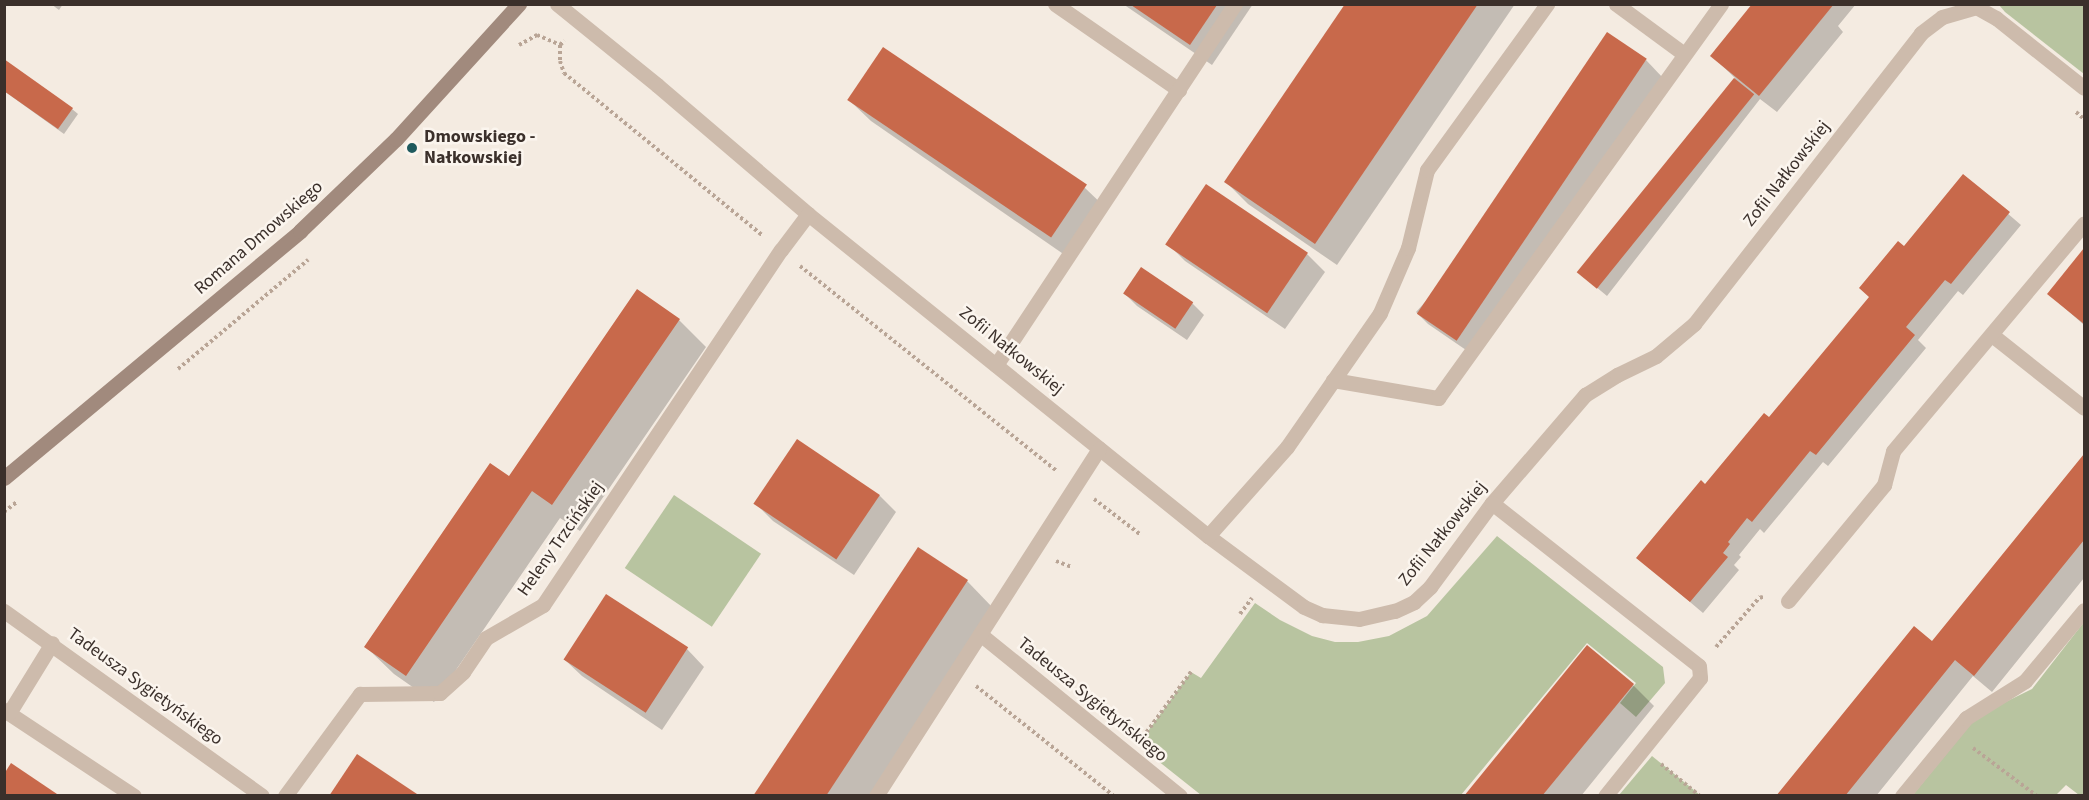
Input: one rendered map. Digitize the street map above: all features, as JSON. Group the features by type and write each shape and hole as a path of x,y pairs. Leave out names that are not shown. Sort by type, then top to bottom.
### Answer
{"street":[{"name":"Romana Dmowskiego","path":"4,478 300,231 396,139 519,4"}],"lane":[{"name":"Zofii Nałkowskiej","path":"557,4 657,85 808,214 1208,536 1304,607 1322,615 1359,620 1376,617 1414,602 1450,562 1492,503 1585,395 1617,375 1656,356 1694,324 1921,33 1942,17 1976,7 1996,18 2085,88"},
{"path":"1055,4 1179,90"},
{"path":"996,364 1236,4"},
{"path":"1208,536 1287,447 1380,314 1408,248 1427,170 1547,4"},
{"path":"1616,4 1684,54"},
{"path":"1333,380 1438,398 1721,4"},
{"name":"Heleny Trzcińskiej","path":"285,795 360,694 440,693 463,672 486,638 543,605 781,250 808,214"},
{"path":"1788,600 1884,485 1893,451 2085,223"},
{"path":"1992,335 2085,408"},
{"path":"876,795 1100,448"},
{"path":"1492,503 1699,666 1700,678 1605,795"},
{"name":"Tadeusza Sygietyńskiego","path":"4,610 262,795"},
{"path":"1902,795 1966,718 2025,681 2085,610"},
{"name":"Tadeusza Sygietyńskiego","path":"980,634 1180,795"},
{"path":"52,643 7,711 134,795"}],"path":[{"path":"560,45 560,61 564,73 781,250 1141,535"},
{"path":"1240,615 1252,597 1261,603"},
{"path":"1699,666 1760,597 1788,600"},
{"path":"956,670 1114,795"},
{"path":"1138,745 1191,672"},
{"path":"1953,733 2037,795"},
{"path":"1643,748 1700,795"}],"green space":[{"path":"1999,5 2084,5 2084,74 2005,12"},
{"path":"674,495 761,554 712,627 625,568"},
{"path":"1497,536 1663,667 1665,683 1636,717 1620,703 1636,683 1587,643 1461,795 1201,795 1138,745 1191,672 1201,678 1255,603 1280,620 1312,636 1335,642 1358,642 1389,636 1427,616"},
{"path":"2084,622 2084,795 2079,795 2066,785 2056,795 1912,796 1977,716 2032,689"},
{"path":"1652,756 1700,795 1619,795"}],"building":[{"path":"1345,4 1478,4 1315,244 1224,182"},
{"path":"1752,4 1834,4 1759,96 1710,56"},
{"path":"1131,5 1217,5 1190,45"},
{"path":"1607,32 1647,59 1457,341 1417,314"},
{"path":"883,47 1087,185 1051,238 847,100"},
{"path":"4,59 73,108 58,129 4,91"},
{"path":"1734,78 1754,94 1597,289 1577,272"},
{"path":"1963,174 2010,212 1951,284 1945,280 1906,327 1915,335 1816,455 1810,451 1752,522 1747,518 1728,542 1730,544 1723,553 1728,557 1690,602 1636,558 1701,480 1705,484 1764,413 1769,417 1869,297 1859,288 1898,241 1904,246"},
{"path":"1206,184 1308,253 1267,313 1165,245"},
{"path":"2084,248 2084,324 2047,294"},
{"path":"1141,267 1193,302 1175,329 1123,294"},
{"path":"637,289 680,319 552,505 532,491 406,676 364,647 490,463 509,476"},
{"path":"797,439 880,495 836,560 753,504"},
{"path":"2084,454 2084,540 1974,676 1955,660 1845,796 1776,796 1914,626 1932,641"},
{"path":"918,547 968,580 826,796 753,796"},
{"path":"606,594 688,647 646,713 564,659"},
{"path":"1587,645 1634,684 1542,796 1464,796"},
{"path":"357,754 420,796 329,796"},
{"path":"11,763 60,796 4,796 4,774"}],"place":[{"name":"Dmowskiego - Nałkowskiej","path":"412,148"}]}
